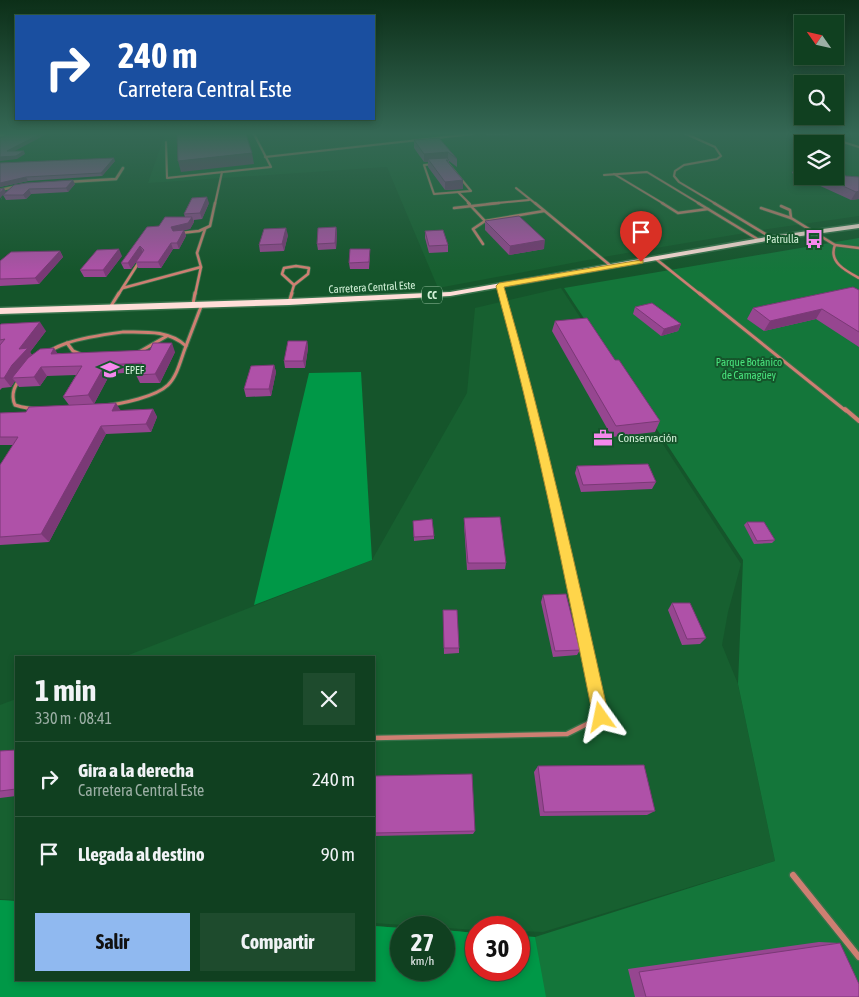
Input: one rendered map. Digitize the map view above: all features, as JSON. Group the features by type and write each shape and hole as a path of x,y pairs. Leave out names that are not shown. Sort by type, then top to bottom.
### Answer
{"main road":[{"name":"Carretera Central Este","path":"0,311 111,306 289,302 450,294 759,240 859,226"}],"street":[{"path":"58,182 86,181"},
{"path":"0,190 22,185"},
{"path":"499,286 524,373 557,508 601,717"}],"lane":[{"path":"186,346 181,340 152,332 123,332 96,335 67,343 37,356 23,373 14,390 12,400 14,405 26,409 132,403 157,392 169,384 186,346 198,304 201,267 197,253 205,229 212,221 220,181"},
{"path":"429,181 434,194 470,191 462,181"},
{"path":"625,181 678,213 709,209"},
{"path":"661,181 759,240"},
{"path":"678,181 772,238"},
{"path":"10,192 16,186"},
{"path":"516,188 611,266"},
{"path":"458,192 485,221"},
{"path":"454,208 529,200"},
{"path":"781,206 790,210 791,218"},
{"path":"761,208 791,218 835,245 859,248"},
{"path":"483,244 473,229 485,221 544,211"},
{"path":"176,234 205,229"},
{"path":"835,245 831,251 832,256 839,265 859,278"},
{"path":"111,306 143,255"},
{"path":"656,259 859,421"},
{"path":"289,302 294,285 308,274 309,268 296,266 284,268 282,274 294,285"},
{"path":"123,288 201,267"},
{"path":"131,354 150,347 168,335"},
{"path":"67,343 72,351 83,355"},
{"path":"375,738 567,734 601,717"},
{"path":"793,875 859,957"}],"shaded area":[{"path":"149,181 185,181 148,183"},
{"path":"393,181 794,181 794,185 844,185 844,181 859,181 859,216 768,229 438,288"},
{"path":"561,288 741,564 728,612 722,645 738,684 775,861 543,932 530,931 530,916 465,916 465,929 455,929 455,916 390,916 390,924 375,923 375,656 126,656 372,560 467,393 475,308"},
{"path":"361,372 372,560 254,605 309,373"},
{"path":"15,699 15,900 0,899 0,705"},
{"path":"0,900 15,901 15,981 375,981 375,926 390,927 390,981 455,981 455,931 465,932 465,981 530,981 530,937 535,937 546,997 0,997"}],"green space":[{"name":"Parque Botánico de Camagüey","path":"859,238 859,997 0,997 0,900 15,901 15,981 375,981 375,926 390,927 390,981 455,981 455,931 465,932 465,981 530,981 530,937 535,937 775,861 738,684 743,560 564,288"}],"building":[{"path":"73,181 66,188 29,189 23,195 3,195 14,185"},
{"path":"844,181 859,181 859,191 856,192 841,185 844,185"},
{"path":"207,197 200,213 184,214 192,198"},
{"path":"519,216 545,240 510,246 485,221"},
{"path":"165,217 192,217 188,223 171,227 173,231 184,230 177,243 171,243 158,262 136,262 144,250 140,246 128,263 121,263 147,227 159,226"},
{"path":"336,227 335,243 317,244 318,228"},
{"path":"286,228 282,244 259,245 264,229"},
{"path":"443,230 448,245 429,246 425,231"},
{"path":"119,249 103,270 80,270 97,250"},
{"path":"350,249 370,249 369,262 349,263"},
{"path":"60,251 35,278 0,279 0,261 11,252"},
{"path":"853,287 859,290 859,332 822,309 770,321 753,308"},
{"path":"652,303 681,324 664,329 635,307"},
{"path":"587,318 615,360 619,360 660,421 616,426 555,321"},
{"path":"40,322 19,349 28,348 12,365 4,378 0,378 0,345 5,339 0,340 0,325"},
{"path":"288,341 307,341 303,361 284,361"},
{"path":"153,343 172,343 155,374 136,375 142,363 105,365 88,395 63,397 82,366 41,367 34,377 12,378 28,358 40,349 54,348 51,354 150,350"},
{"path":"274,365 269,389 244,389 251,366"},
{"path":"116,403 112,411 153,409 146,424 101,426 41,534 0,537 0,465 18,437 0,437 0,413 26,412 29,407"},
{"path":"648,464 656,482 583,485 577,466"},
{"path":"500,517 506,563 468,563 464,518"},
{"path":"432,519 434,536 414,537 413,521"},
{"path":"747,522 764,522 775,540 757,541"},
{"path":"566,594 580,650 555,651 543,595"},
{"path":"672,603 690,603 706,638 687,639"},
{"path":"443,610 457,610 459,648 444,648"},
{"path":"15,750 15,789 0,791 0,751"},
{"path":"644,765 655,811 544,812 538,766"},
{"path":"472,774 475,831 375,833 375,776"},
{"path":"840,943 859,984 859,997 646,997 639,972"}],"place":[{"name":"Patrulla","path":"814,239"},
{"name":"EPEF","path":"110,370"},
{"name":"Conservación","path":"603,438"}],"route":[{"path":"601,717 557,508 524,373 499,286 641,262"}]}
